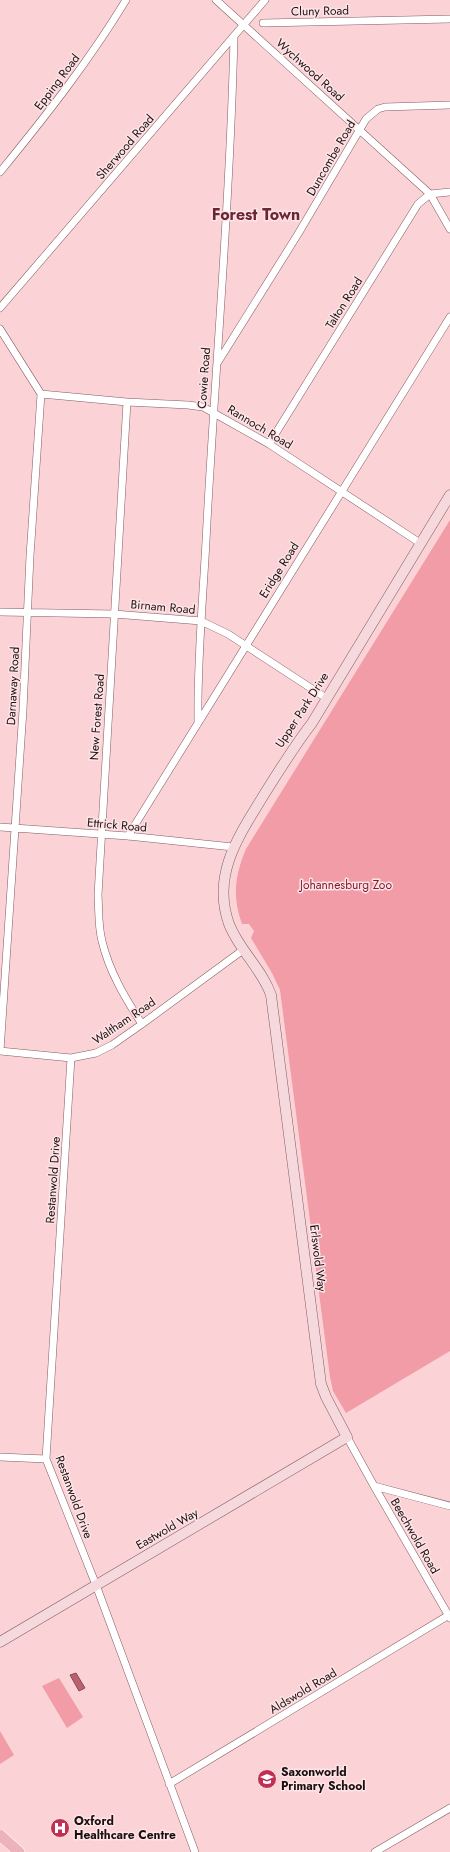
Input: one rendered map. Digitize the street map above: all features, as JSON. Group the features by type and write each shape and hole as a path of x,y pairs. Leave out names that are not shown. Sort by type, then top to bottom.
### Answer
{"main road":[{"name":"Upper Park Drive","path":"243,950 230,926 223,898 224,878 233,847 450,495"},
{"name":"Erlswold Way","path":"243,950 266,984 270,995 321,1384 326,1397 347,1436"},
{"name":"Eastwold Way","path":"0,1642 347,1436"},
{"path":"0,1836 18,1852"},
{"path":"0,1844 9,1852"}],"street":[{"name":"Epping Road","path":"0,172 61,97 88,59 126,0"},
{"name":"Wychwood Road","path":"216,0 430,194 450,229"},
{"name":"Sherwood Road","path":"0,308 265,0"},
{"name":"Cluny Road","path":"263,23 450,19"},
{"name":"Cowie Road","path":"198,722 201,621 234,37"},
{"name":"Duncombe Road","path":"216,364 302,227 360,130 372,113 385,107 450,105"},
{"path":"430,194 450,192"},
{"name":"Talton Road","path":"269,444 403,226 418,204 430,194"},
{"name":"Eridge Road","path":"128,836 450,317"},
{"path":"0,330 41,394"},
{"name":"Rannoch Road","path":"41,394 203,407 269,444 420,543"},
{"name":"Darnaway Road","path":"0,1051 41,394"},
{"name":"New Forest Road","path":"127,402 100,834 98,895 102,940 106,956 121,990 142,1024"},
{"name":"Birnam Road","path":"0,612 114,614 201,621 228,634 326,698"},
{"name":"Ettrick Road","path":"0,827 128,836 233,847"},
{"name":"Waltham Road","path":"0,1051 71,1058 89,1056 104,1050 243,950"},
{"name":"Restanwold Drive","path":"71,1058 46,1459 96,1585 168,1784 195,1852"},
{"name":"Erlswold Way","path":"347,1436 374,1486"},
{"path":"0,1457 46,1459"},
{"path":"374,1486 450,1506"},
{"name":"Beechwold Road","path":"374,1486 449,1616"},
{"name":"Aldswold Road","path":"168,1784 449,1616"},
{"path":"375,1852 450,1808"}],"green space":[{"name":"Johannesburg Zoo","path":"450,520 450,1351 346,1413 333,1391 330,1377 313,1247 317,1245 316,1237 312,1236 280,990 272,973 251,938 254,931 249,924 242,924 237,905 237,877 246,849"},
{"path":"59,1678 83,1717 67,1728 42,1686"},
{"path":"0,1731 14,1755 0,1764"}],"shaded area":[{"path":"76,1673 85,1688 79,1691 70,1675"}],"place":[{"name":"Saxonworld Primary School","path":"267,1779"},
{"name":"Oxford Healthcare Centre","path":"60,1828"}],"district":[{"name":"Forest Town","path":"256,214"}]}
